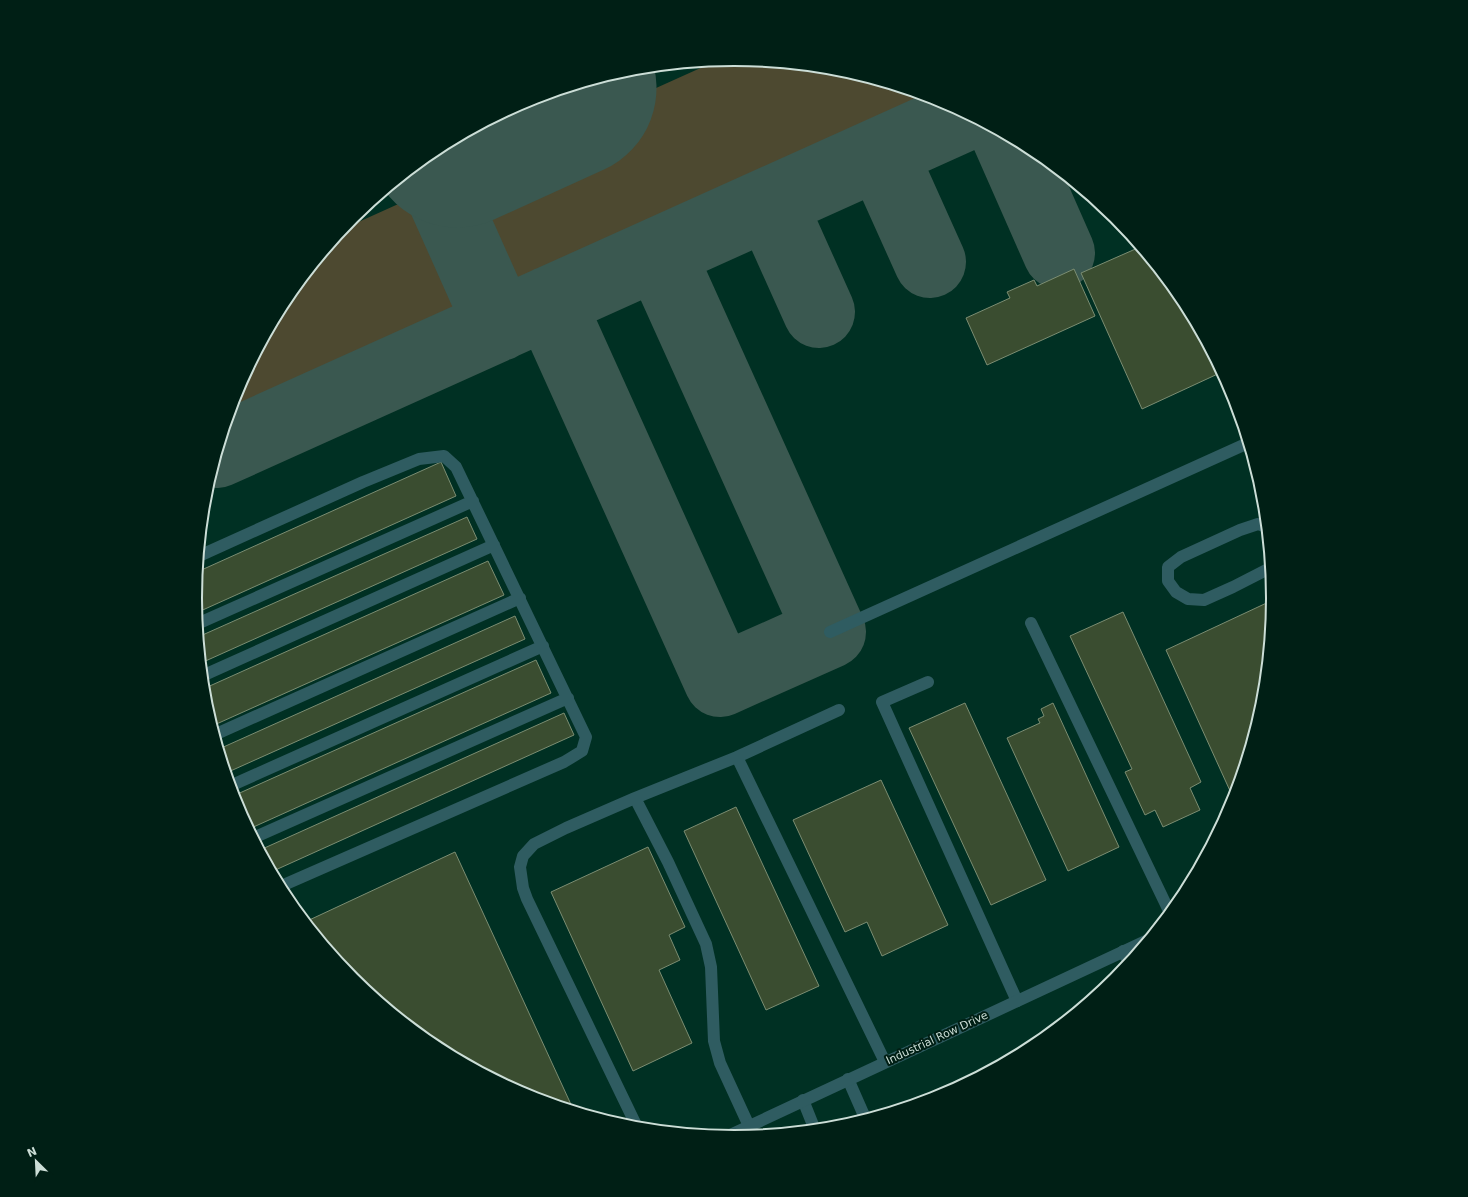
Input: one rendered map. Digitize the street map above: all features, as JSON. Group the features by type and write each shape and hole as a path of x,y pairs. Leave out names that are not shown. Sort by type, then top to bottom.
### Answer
{"street":[{"path":"830,632 1243,445"},
{"path":"204,554 363,482 418,459 444,456 456,467 473,500 586,737 582,751 564,762 285,884"},
{"path":"203,621 473,500"},
{"path":"1261,525 1258,524 1240,530 1181,557 1168,568 1168,581 1176,592 1188,599 1204,600 1265,570"},
{"path":"207,674 494,545"},
{"path":"219,733 520,598"},
{"path":"1031,623 1167,908"},
{"path":"235,784 543,646"},
{"path":"928,682 882,702 1017,1000"},
{"path":"257,836 568,698"},
{"path":"634,1122 527,898 523,888 520,867 523,856 536,842 566,828 635,798 737,757 839,710"},
{"path":"737,757 885,1062"},
{"path":"635,798 668,862 706,944 711,967 714,1041 720,1063 749,1126"},
{"name":"Industrial Row Drive","path":"739,1131 1139,944"},
{"path":"1123,951 1127,958"},
{"path":"848,1079 864,1115"},
{"path":"803,1100 813,1125"}],"shaded area":[{"path":"699,67 769,67 804,71 838,76 905,94 970,121 1000,137 1058,176 1085,198 1111,222 1156,274 1177,303 1212,363 1238,427 1248,461 1262,529 1265,564 1265,633 1262,668 1248,736 1238,770 1212,834 1195,865 1177,894 1134,950 1111,975 1058,1021 1000,1060 970,1076 905,1103 872,1113 838,1121 769,1130 699,1130 664,1126 630,1121 563,1103 498,1076 468,1060 410,1021 383,999 357,975 312,923 291,894 256,834 230,770 220,736 206,668 203,633 202,598 206,529 220,461 230,427 256,363 273,332 291,303 334,247 357,222 410,176 468,137 498,121 563,94 596,84 630,76"},
{"path":"703,67 769,67 838,76 905,94 942,109 580,272 512,289 474,229 462,181 463,175"},
{"path":"416,196 447,242 451,252 466,312 418,344 406,350 229,430 256,363 273,332 291,303 312,274 356,223"}],"building":[{"path":"1136,249 1177,303 1195,332 1217,374 1142,409 1081,273"},
{"path":"1074,269 1095,316 987,365 966,318 1010,298 1007,292 1034,280 1037,286"},
{"path":"441,462 456,496 202,610 203,569"},
{"path":"467,517 477,539 205,661 203,635"},
{"path":"488,561 504,595 217,724 209,686"},
{"path":"1266,603 1262,668 1256,702 1248,736 1230,791 1166,650"},
{"path":"1123,612 1201,782 1190,788 1200,810 1163,827 1155,810 1145,815 1125,772 1132,769 1070,636"},
{"path":"515,616 525,639 230,771 223,747"},
{"path":"536,660 551,693 253,827 239,793"},
{"path":"965,703 1046,880 991,905 909,728"},
{"path":"1053,703 1119,847 1068,871 1007,738 1040,723 1038,719 1044,716 1041,709"},
{"path":"564,713 574,735 276,870 264,848"},
{"path":"881,780 948,925 882,956 867,922 845,932 793,820"},
{"path":"736,807 819,986 766,1010 684,831"},
{"path":"648,847 685,927 669,935 680,960 659,970 692,1043 633,1071 551,892"},
{"path":"455,852 572,1106 498,1076 468,1060 438,1041 383,999 357,975 310,920"}],"taxiway":[{"path":"224,449 961,117"},
{"path":"1011,144 1059,253"},
{"path":"881,153 930,262"},
{"path":"428,163 500,325"},
{"path":"770,203 819,312"},
{"path":"549,302 720,681 830,632 659,253"}]}
